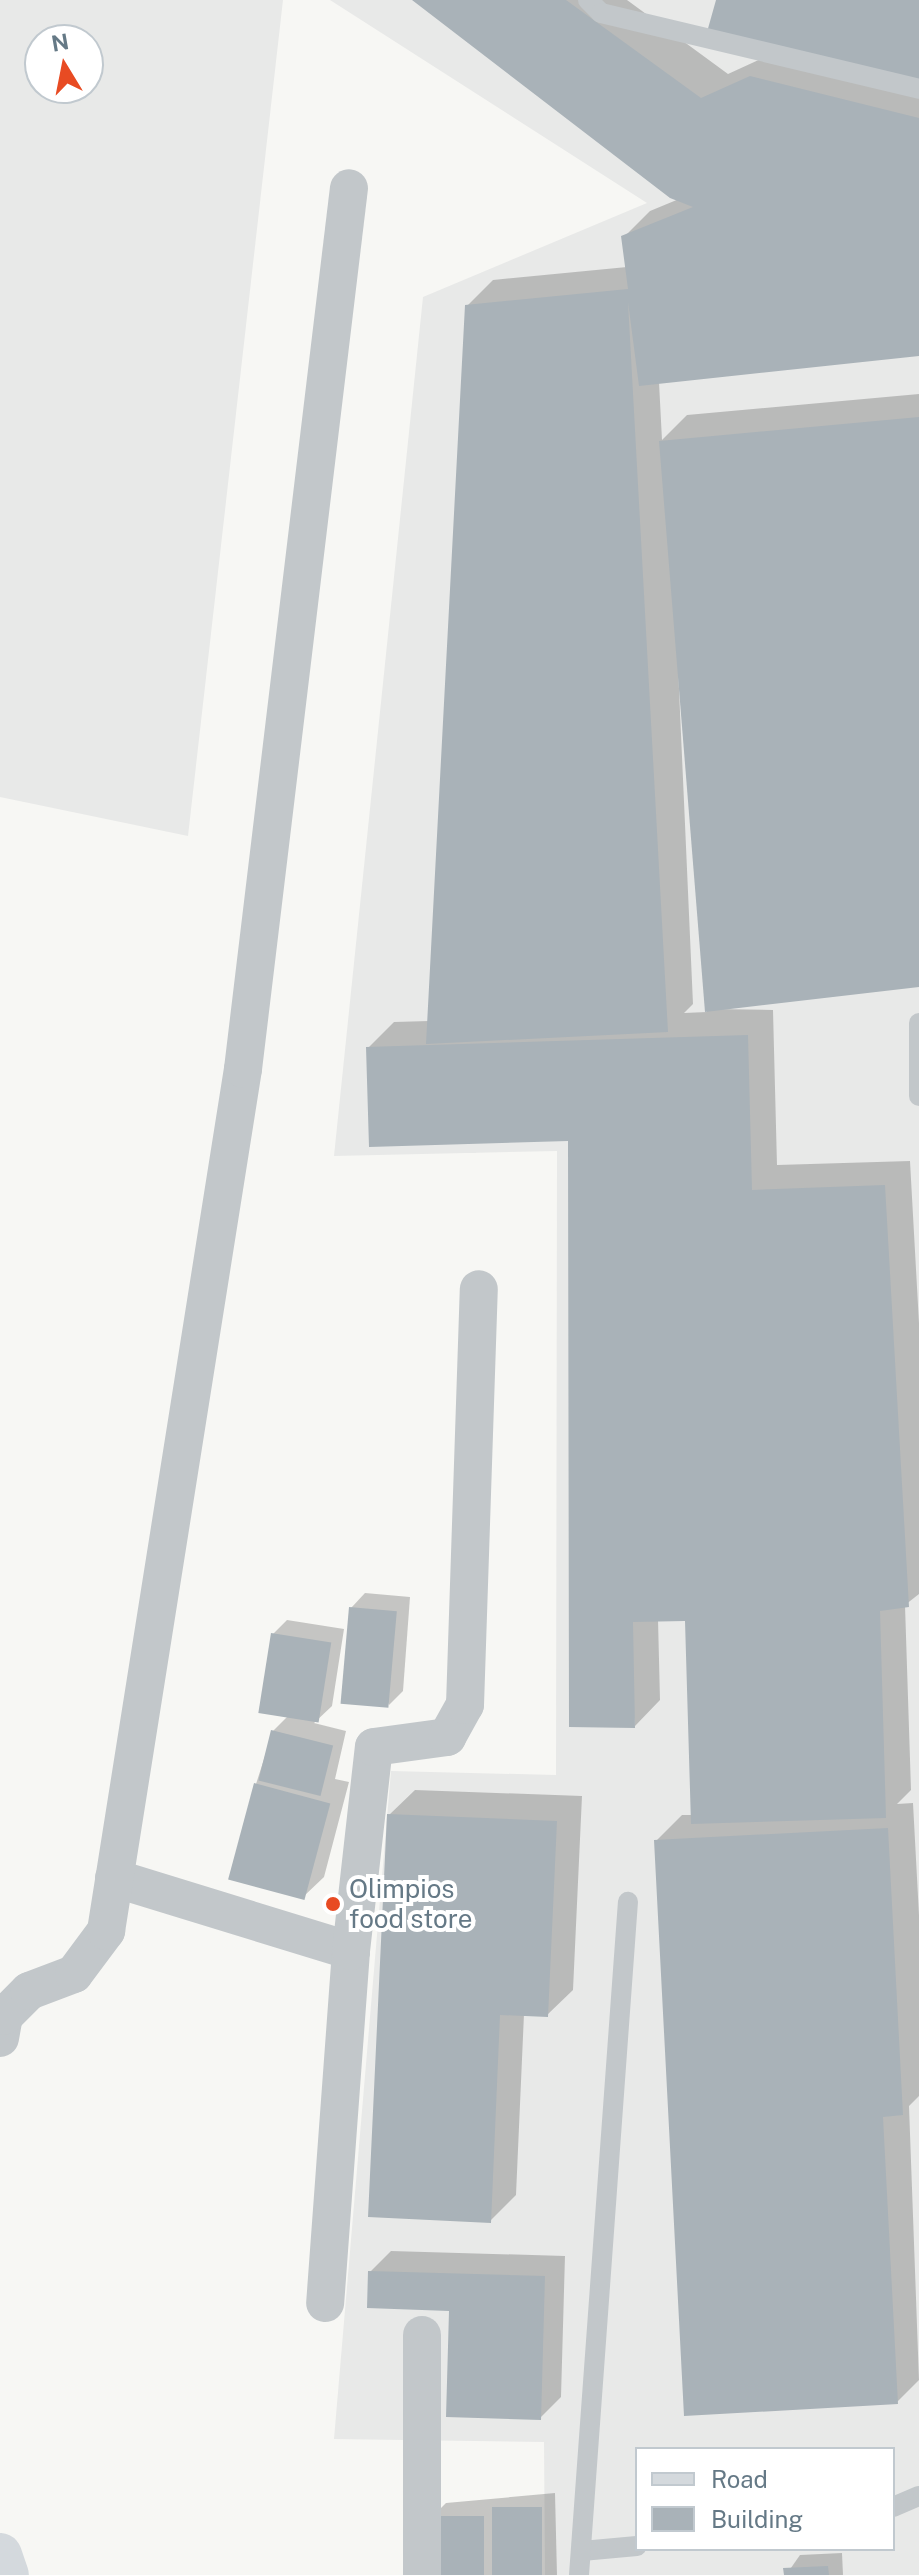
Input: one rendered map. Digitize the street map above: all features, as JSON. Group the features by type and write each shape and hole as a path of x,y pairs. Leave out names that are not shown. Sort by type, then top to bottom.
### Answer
{"main road":[{"path":"0,2555 7,2575"}],"street":[{"path":"0,2038 4,2016 21,2000 74,1974 106,1931 243,1069 349,188"},
{"path":"325,2303 351,1951 374,1747 447,1737 465,1705 479,1289"},
{"path":"114,1878 351,1951"},
{"path":"422,2335 422,2575"}],"lane":[{"path":"588,0 601,13 919,89"},
{"path":"919,1023 919,1096"},
{"path":"579,2575 628,1902"},
{"path":"895,2506 919,2496"},
{"path":"582,2551 635,2546"}],"shaded area":[{"path":"0,0 283,0 188,836 0,797"},
{"path":"330,0 919,0 919,2575 545,2575 544,2442 334,2439 391,1771 556,1775 557,1151 334,1156 423,297 647,203"}],"building":[{"path":"412,0 566,0 701,98 750,76 919,118 919,356 639,386 628,302 668,1032 426,1044 465,305 628,289 621,236 693,207 670,198"},
{"path":"716,0 919,0 919,84 707,32"},
{"path":"919,417 919,987 705,1012 659,441"},
{"path":"748,1035 752,1190 885,1185 909,1607 880,1611 886,1818 691,1824 685,1621 633,1622 635,1728 569,1727 568,1141 369,1147 366,1047"},
{"path":"349,1607 397,1611 388,1708 341,1704"},
{"path":"271,1633 331,1643 319,1723 258,1713"},
{"path":"271,1730 333,1745 321,1796 258,1780"},
{"path":"254,1783 330,1803 304,1900 228,1880"},
{"path":"387,1814 557,1821 548,2017 500,2015 491,2223 368,2217"},
{"path":"888,1828 903,2115 883,2117 898,2404 684,2416 654,1840"},
{"path":"368,2271 545,2276 541,2420 446,2417 449,2311 367,2308"},
{"path":"492,2507 542,2507 542,2575 492,2575"},
{"path":"430,2516 484,2516 484,2575 430,2575"},
{"path":"828,2566 829,2575 784,2575 783,2568"}],"place":[{"name":"Olimpios food store","path":"333,1904"}]}
